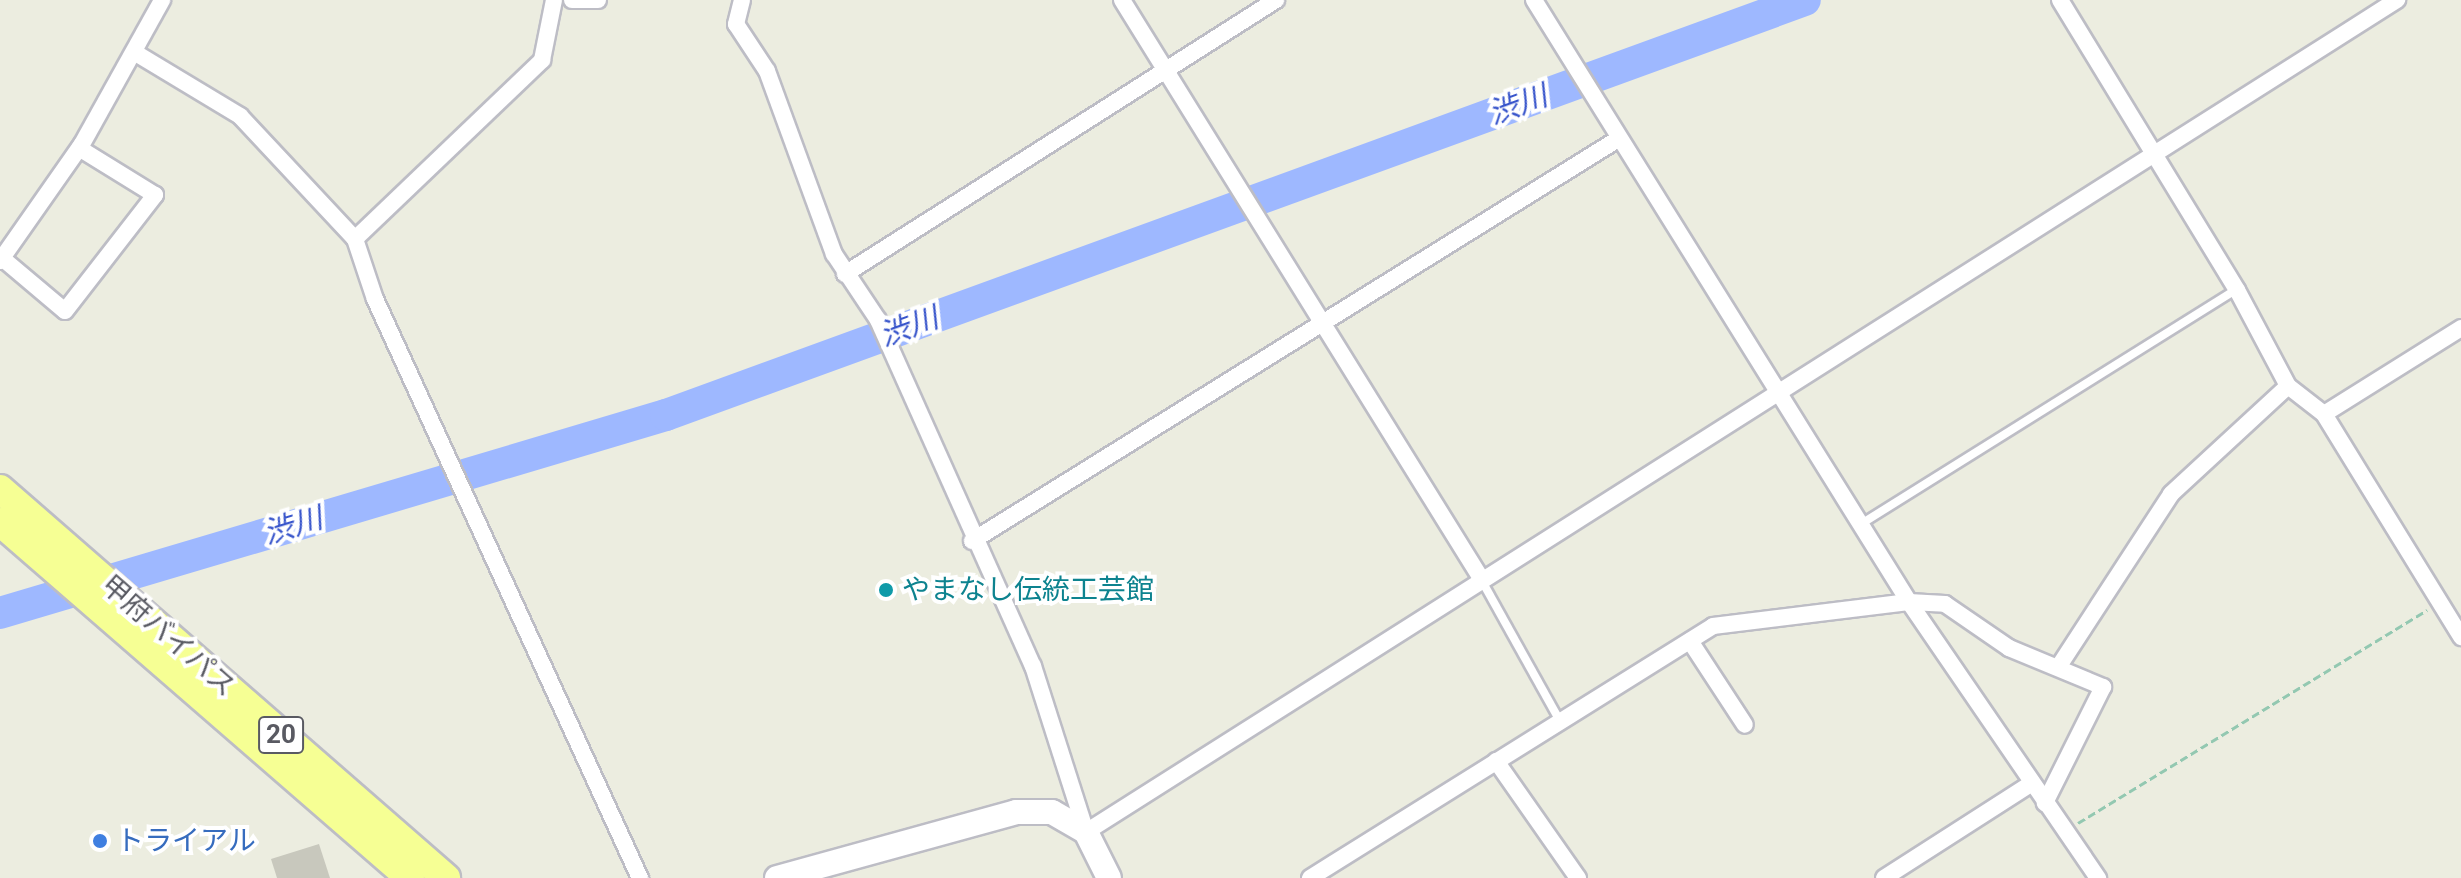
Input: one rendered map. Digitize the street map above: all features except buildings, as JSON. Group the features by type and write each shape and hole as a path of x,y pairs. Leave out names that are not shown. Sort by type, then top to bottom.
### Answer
{"highway":[{"name":"甲府バイパス","path":"0,489 67,564 446,878"},
{"name":"甲府バイパス","path":"0,522 67,564"},
{"name":"甲府バイパス","path":"104,596 410,878"}],"main road":[{"path":"777,878 1016,812 1052,812 1086,832 1109,878"}],"street":[{"path":"79,148 155,195 65,311 1,259 79,148 162,0"},
{"path":"355,239 542,60 554,0"},
{"path":"572,0 598,0"},
{"path":"742,0 736,24 767,71 845,274 878,320 972,541 1033,666 1086,832 1776,391 2397,0"},
{"path":"1122,0 1482,580"},
{"path":"845,274 1276,0"},
{"path":"1534,0 1909,602 2045,803 2068,829 2098,878"},
{"path":"2060,0 2156,152 2237,290 2288,386 2324,414 2461,637"},
{"path":"134,52 240,116 355,239 375,299 454,464 640,878"},
{"path":"972,541 1618,139"},
{"path":"2324,414 2461,328"},
{"path":"2059,666 2171,494 2288,386"},
{"path":"1310,878 1496,761 1561,724 1713,626 1756,618 1909,602 1945,604 2009,648 2059,666 2103,687 2045,803"},
{"path":"1690,641 1745,725"},
{"path":"1496,761 1578,878"},
{"path":"1884,878 2032,783"}],"lane":[{"path":"1860,525 2237,290"},
{"path":"1482,580 1561,724"}],"path":[{"path":"2068,829 2439,603"}],"waterway":[{"name":"渋川","path":"0,613 666,415 1805,0"}],"place":[{"name":"やまなし伝統工芸館","path":"886,590"},
{"name":"トライアル","path":"100,841"}]}
